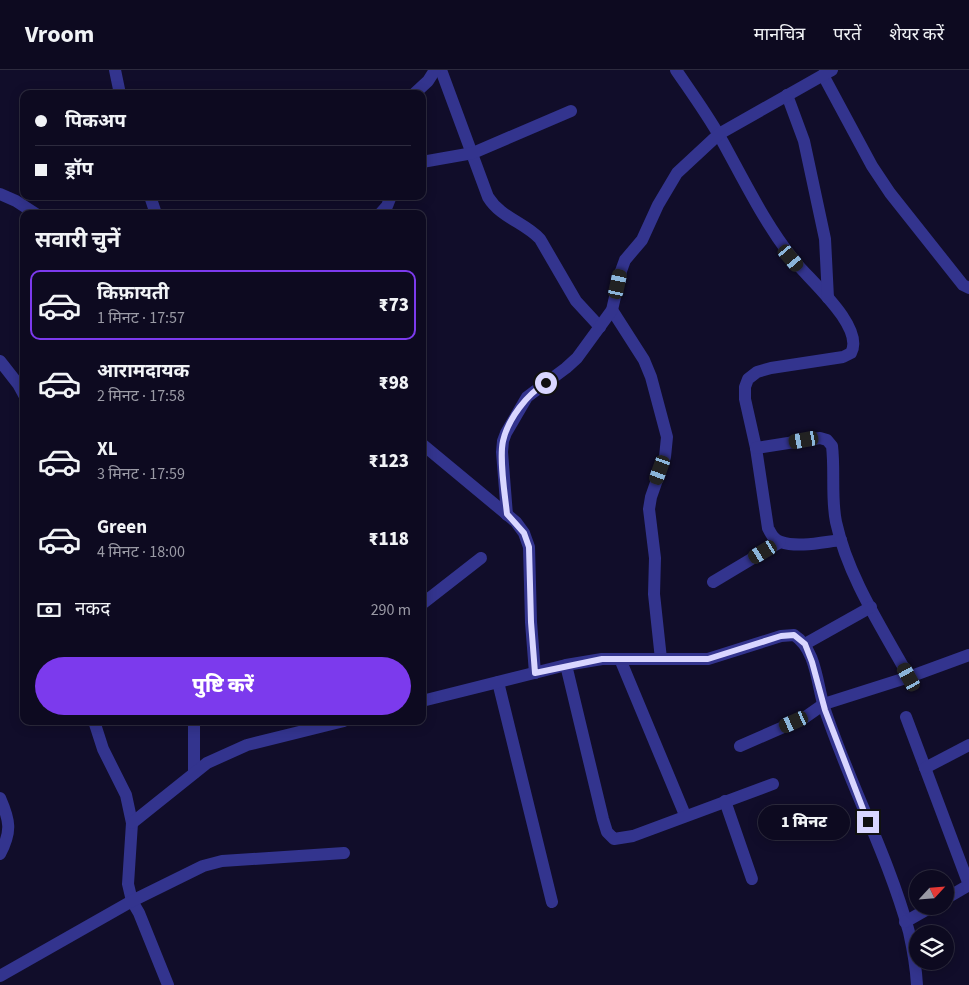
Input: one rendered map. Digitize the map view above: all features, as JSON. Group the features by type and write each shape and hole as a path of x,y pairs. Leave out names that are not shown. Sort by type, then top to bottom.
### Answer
{"street":[{"path":"115,70 119,90"},
{"path":"418,90 428,81 435,70"},
{"path":"442,70 488,197 501,213 533,231 540,239 576,301 600,327"},
{"path":"676,70 719,134 768,226 789,254 828,298 848,326 854,341 854,348 851,353 843,357 756,372 748,379 745,387 745,399 756,448 768,528 773,537 780,542 793,544 841,540"},
{"path":"507,514 502,452 506,433 527,397 566,368 612,310 625,260 642,240 668,186 677,173 719,134 827,73 854,135 890,193 963,285 969,288"},
{"path":"787,95 804,141 825,239 828,298"},
{"path":"426,161 473,153 571,111"},
{"path":"0,194 30,210"},
{"path":"612,310 644,360 651,377 667,437 665,457 651,496 649,509 654,558 654,594 661,659"},
{"path":"0,361 20,388"},
{"path":"756,448 820,438 827,440 832,446 836,520 841,540 871,607 909,677"},
{"path":"426,447 507,514 524,533 529,547 531,622 535,673"},
{"path":"713,582 780,542"},
{"path":"426,601 481,558"},
{"path":"805,644 871,607"},
{"path":"426,700 566,665 602,659 708,659 787,634 794,635 805,644 812,662 826,711 905,922 915,959 917,985"},
{"path":"740,746 804,718 969,654"},
{"path":"620,659 685,815"},
{"path":"566,665 607,832 614,839 623,839 773,784"},
{"path":"498,682 552,902"},
{"path":"906,717 969,885 954,894"},
{"path":"95,725 104,749 126,795 132,822 128,884 132,901 139,913 168,985"},
{"path":"194,725 194,773"},
{"path":"132,822 207,763 247,745 308,726"},
{"path":"925,768 969,745"},
{"path":"0,798 8,816 9,826 8,836 0,854"},
{"path":"725,801 752,879"},
{"path":"0,976 132,901 203,866 222,861 344,853"},
{"path":"905,922 917,915"}],"route":[{"path":"546,383 535,389 519,408 506,433 502,452 507,514 524,533 529,547 531,622 535,673 602,659 708,659 787,634 794,635 805,644 825,710 868,822"}]}
